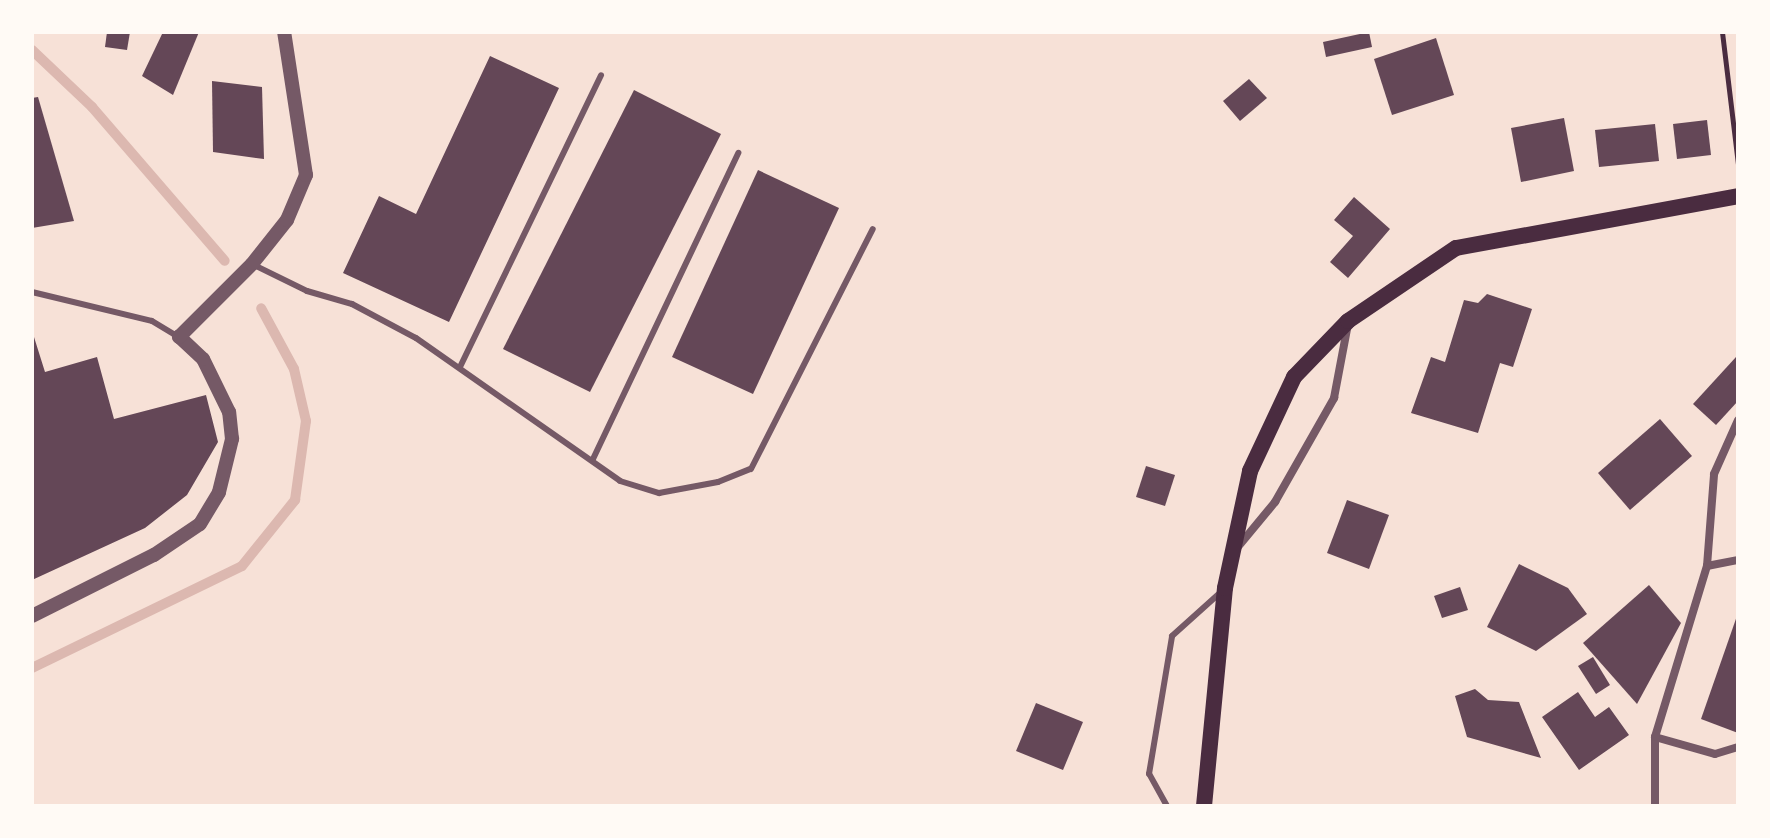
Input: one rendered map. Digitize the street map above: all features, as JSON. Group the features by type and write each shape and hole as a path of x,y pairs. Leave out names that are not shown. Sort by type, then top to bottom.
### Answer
{"main road":[{"path":"1204,806 1225,588 1250,471 1294,377 1348,321 1456,248 1738,196"}],"street":[{"path":"32,616 154,555 200,524 219,492 232,439 229,412 203,359 179,337 252,264 287,220 306,175 284,32"},
{"path":"1232,555 1275,502 1334,398 1348,321"},
{"path":"1655,806 1655,737 1707,566 1714,474 1738,420"},
{"path":"1707,566 1738,560"},
{"path":"1655,737 1715,754 1738,747"}],"lane":[{"path":"460,367 601,75"},
{"path":"593,459 738,153"},
{"path":"252,264 307,291 352,304 460,367 620,481 659,493 718,482 751,469 873,229"},
{"path":"32,292 119,311 179,337"},
{"path":"1167,806 1149,774 1172,636 1225,588"}],"path":[{"path":"1722,32 1738,165"}],"building":[{"path":"107,32 130,32 127,50 105,47"},
{"path":"163,32 199,32 173,95 142,76"},
{"path":"1369,32 1372,47 1326,57 1323,42"},
{"path":"1436,38 1454,95 1392,115 1374,59"},
{"path":"490,56 559,88 449,322 343,273 379,196 416,214"},
{"path":"1249,79 1267,98 1240,121 1223,101"},
{"path":"212,81 262,87 264,159 213,152"},
{"path":"634,90 721,134 590,392 503,349"},
{"path":"38,97 74,221 32,228 32,98"},
{"path":"1564,118 1574,171 1521,182 1511,128"},
{"path":"1707,120 1711,155 1677,159 1673,124"},
{"path":"1655,124 1659,161 1599,167 1595,130"},
{"path":"758,170 839,208 753,394 672,357"},
{"path":"1354,197 1390,229 1348,278 1330,262 1353,236 1334,220"},
{"path":"1487,294 1532,309 1513,367 1500,363 1478,433 1411,413 1431,357 1445,362 1464,300 1478,303"},
{"path":"34,337 45,372 97,357 114,419 206,395 218,442 187,495 145,528 32,580"},
{"path":"1736,357 1738,401 1716,425 1693,404"},
{"path":"1660,419 1692,456 1630,510 1598,473"},
{"path":"1146,466 1175,475 1165,506 1136,497"},
{"path":"1347,500 1389,515 1369,569 1327,553"},
{"path":"1519,564 1568,588 1587,614 1536,651 1487,627"},
{"path":"1649,585 1681,623 1637,704 1583,643"},
{"path":"1460,587 1468,610 1442,618 1434,596"},
{"path":"1738,613 1738,733 1701,719"},
{"path":"1593,657 1610,685 1596,694 1578,666"},
{"path":"1475,689 1488,700 1519,702 1541,758 1467,737 1455,696"},
{"path":"1578,692 1595,717 1609,707 1629,735 1579,770 1542,717"},
{"path":"1036,703 1083,722 1063,770 1016,751"}],"waterway":[{"path":"32,50 92,107 225,261"},
{"path":"32,668 242,566 295,500 306,421 294,369 261,308"}]}
